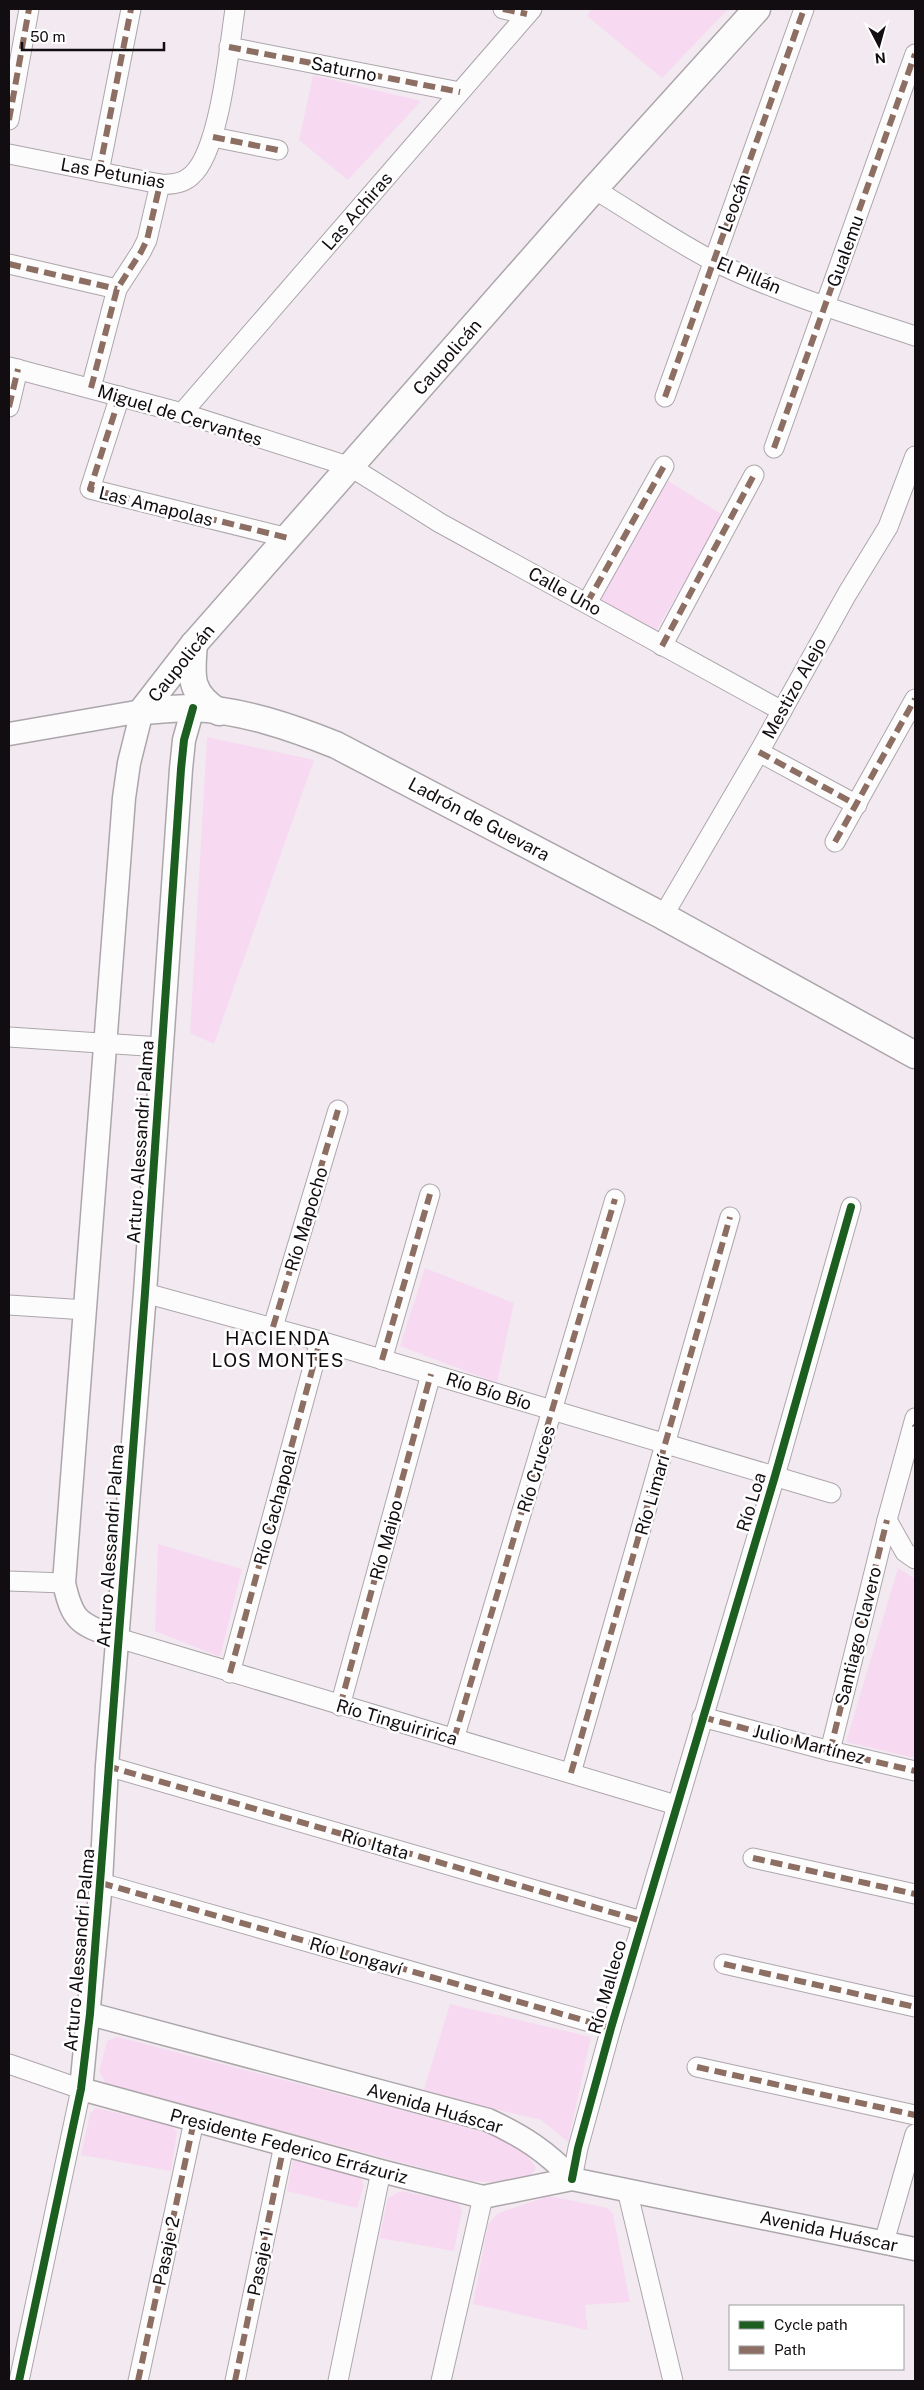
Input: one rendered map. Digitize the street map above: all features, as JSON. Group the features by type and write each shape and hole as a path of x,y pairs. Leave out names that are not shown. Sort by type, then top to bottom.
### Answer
{"main road":[{"name":"Caupolicán","path":"142,711 194,644 594,189 757,9"},
{"path":"194,644 191,672 194,687 203,702 219,712"},
{"name":"Ladrón de Guevara","path":"142,711 192,708 219,712 282,724 336,745 663,916 915,1055"}],"street":[{"path":"9,120 29,9"},
{"path":"99,172 131,9"},
{"name":"Las Petunias","path":"9,154 160,184 178,184 193,175 199,168 213,137 235,9"},
{"path":"503,9 530,11"},
{"name":"Leocán","path":"665,397 804,9"},
{"name":"Las Achiras","path":"182,413 530,11"},
{"name":"Saturno","path":"229,46 460,92"},
{"name":"Gualemu","path":"774,448 915,54"},
{"path":"213,137 278,150"},
{"path":"91,388 117,289 142,252 160,184"},
{"name":"El Pillán","path":"594,189 714,261 752,279 915,336"},
{"path":"9,264 117,289"},
{"path":"9,407 13,368"},
{"name":"Miguel de Cervantes","path":"13,368 182,413 350,467"},
{"name":"Las Amapolas","path":"120,396 90,489 288,538"},
{"name":"Mestizo Alejo","path":"663,916 759,752 847,594 888,527 915,456"},
{"path":"588,603 664,466"},
{"name":"Calle Uno","path":"350,467 440,523 782,711"},
{"path":"662,646 754,475"},
{"path":"835,842 915,699"},
{"name":"Arturo Alessandri Palma","path":"19,2381 81,2089 90,2014 101,1883 107,1766 145,1293 180,769 184,740 192,708"},
{"name":"Ladrón de Guevara","path":"9,734 142,711"},
{"name":"Arturo Alessandri Palma","path":"118,1638 87,1627 76,1618 69,1605 64,1583 124,798 129,763 142,711"},
{"path":"759,752 857,805"},
{"path":"9,1037 161,1048"},
{"name":"Río Mapocho","path":"273,1328 338,1110"},
{"path":"382,1360 430,1194"},
{"name":"Río Cruces","path":"454,1739 554,1411 615,1199"},
{"name":"Río Loa","path":"676,1805 775,1476 850,1208"},
{"name":"Río Limarí","path":"571,1773 730,1217"},
{"name":"Río Bío Bío","path":"145,1293 320,1341 831,1493"},
{"path":"9,1305 86,1310"},
{"name":"Río Cachapoal","path":"230,1673 320,1341"},
{"name":"Río Maipo","path":"340,1706 431,1374"},
{"name":"Santiago Clavero","path":"830,1751 887,1520 915,1422"},
{"path":"887,1520 905,1552 915,1559"},
{"path":"9,1581 64,1583"},
{"name":"Río Tinguiririca","path":"118,1638 676,1805"},
{"name":"Julio Martínez","path":"702,1717 830,1751 915,1770"},
{"name":"Río Itata","path":"107,1766 642,1921"},
{"name":"Río Malleco","path":"572,2179 578,2148 610,2028 676,1805"},
{"path":"753,1858 915,1894"},
{"name":"Río Longaví","path":"101,1883 610,2028"},
{"path":"724,1964 915,2007"},
{"name":"Avenida Huáscar","path":"90,2014 488,2120 527,2140 554,2159 572,2179 915,2249"},
{"name":"Presidente Federico Errázuriz","path":"9,2064 81,2089 194,2121 483,2197 572,2179"},
{"path":"697,2067 915,2115"},
{"name":"Pasaje 2","path":"138,2381 194,2121"},
{"path":"884,2242 915,2134"},
{"name":"Pasaje 1","path":"235,2381 284,2145"},
{"path":"338,2381 381,2171"},
{"path":"627,2190 673,2381"},
{"path":"441,2381 483,2197"}],"shaded area":[{"path":"592,9 728,9 662,78 587,16"},
{"path":"313,75 421,101 348,180 299,140"},
{"path":"665,479 723,515 653,636 595,601"},
{"path":"207,737 314,760 214,1044 190,1033"},
{"path":"425,1268 514,1303 497,1383 400,1346"},
{"path":"158,1544 242,1569 220,1657 155,1631"},
{"path":"898,1568 915,1579 915,1758 846,1742"},
{"path":"450,2004 591,2037 568,2142 541,2120 423,2092"},
{"path":"118,2037 474,2129 517,2148 531,2160 536,2168 530,2176 493,2182 471,2181 106,2084 99,2071 107,2041"},
{"path":"96,2108 171,2125 177,2132 171,2171 81,2155 90,2114"},
{"path":"293,2159 361,2177 364,2185 357,2208 287,2191"},
{"path":"401,2191 457,2202 462,2211 454,2251 379,2238 388,2198"},
{"path":"549,2196 608,2208 613,2214 630,2302 585,2305 588,2330 473,2304 488,2224 498,2213"}],"marked path":[{"path":"9,120 29,9"},
{"path":"99,172 131,9"},
{"path":"503,9 527,14"},
{"path":"665,397 804,9"},
{"path":"229,47 460,92"},
{"path":"774,448 915,54"},
{"path":"213,137 278,150"},
{"path":"91,388 117,289 147,240 160,184"},
{"path":"9,264 117,289"},
{"path":"9,407 18,369"},
{"path":"120,396 90,489 288,538"},
{"path":"587,603 664,466"},
{"path":"662,646 754,475"},
{"path":"835,842 915,699"},
{"path":"759,752 857,805"},
{"path":"273,1327 338,1110"},
{"path":"382,1360 430,1194"},
{"path":"454,1739 615,1199"},
{"path":"571,1773 730,1217"},
{"path":"230,1673 320,1341"},
{"path":"340,1706 431,1374"},
{"path":"830,1751 887,1520"},
{"path":"702,1717 830,1751 915,1771"},
{"path":"107,1766 642,1921"},
{"path":"753,1858 915,1894"},
{"path":"101,1883 611,2028"},
{"path":"724,1964 915,2007"},
{"path":"697,2067 915,2115"},
{"path":"138,2381 194,2121"},
{"path":"235,2381 284,2145"}],"cycle path":[{"path":"19,2381 81,2089 90,2014 145,1293 181,769 184,740 193,708"},
{"path":"572,2179 578,2148 611,2028 775,1476 851,1207"}],"district":[{"name":"HACIENDA LOS MONTES","path":"278,1349"}]}
